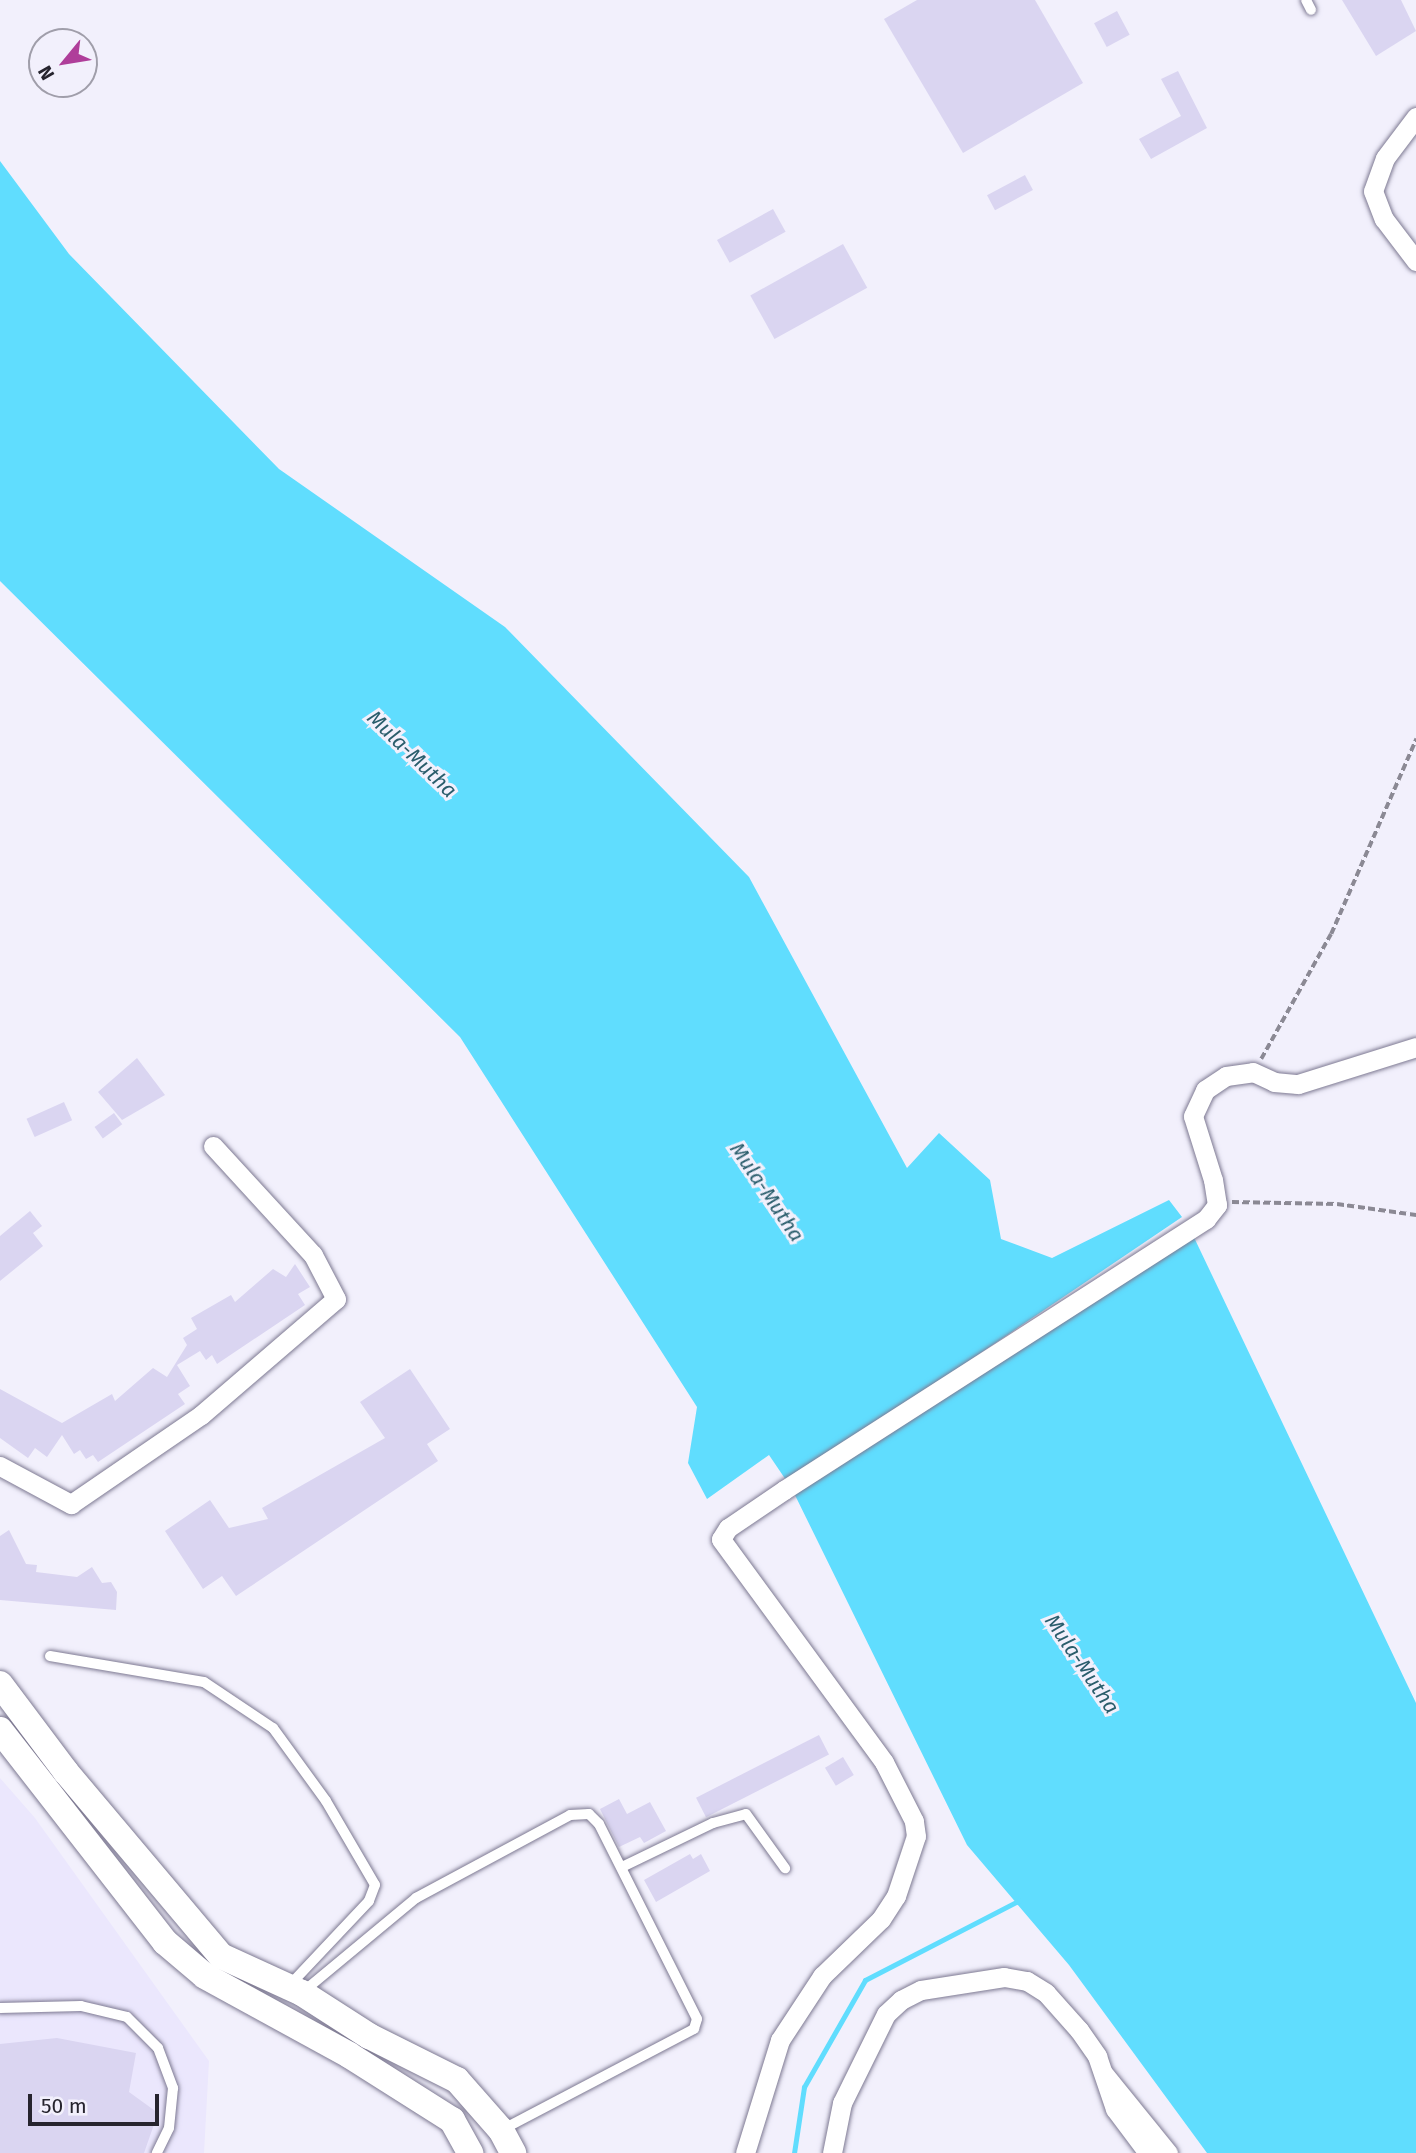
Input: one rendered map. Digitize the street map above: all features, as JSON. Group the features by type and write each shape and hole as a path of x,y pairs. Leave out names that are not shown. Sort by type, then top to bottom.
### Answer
{"main road":[{"path":"1,1687 66,1772 221,1956 295,1990 369,2036 457,2080 507,2142"},
{"path":"0,1730 165,1942 205,1976 349,2055 452,2120 470,2153"}],"street":[{"path":"1416,117 1385,158 1373,191 1384,219 1416,261"},
{"path":"745,2153 780,2040 822,1976 881,1919 896,1896 916,1836 914,1821 884,1762 726,1551 721,1539 728,1528 1195,1227 1217,1205 1193,1116 1196,1103 1205,1090 1226,1076 1253,1072 1274,1082 1298,1084 1416,1047"},
{"path":"0,1466 71,1504 201,1415 336,1299 313,1255 213,1146"},
{"path":"832,2153 842,2103 886,2014 901,2000 921,1990 1004,1977 1027,1981 1046,1993 1079,2030 1103,2073 1168,2153"},
{"path":"1103,2073 1115,2109 1149,2153"}],"lane":[{"path":"1306,0 1311,10"},
{"path":"50,1656 204,1682 273,1728 318,1790 375,1885 369,1901 295,1990"},
{"path":"295,1990 416,1898 570,1815 589,1814 600,1824 693,2005 694,2029 507,2142"},
{"path":"622,1867 713,1823 746,1814 785,1868"},
{"path":"0,2008 81,2006 127,2017 158,2048 173,2088 169,2128 157,2153"}],"path":[{"path":"1253,1072 1299,998 1331,934 1416,739"},
{"path":"1217,1205 1254,1200 1361,1206 1416,1215"}],"shaded area":[{"path":"0,1778 35,1818 209,2061 204,2153 0,2153"}],"water":[{"name":"Mula-Mutha","path":"0,161 69,254 279,469 505,627 749,877 907,1168 939,1133 990,1180 1001,1239 1052,1258 1169,1200 1182,1217 788,1483 769,1455 707,1499 688,1463 697,1407 460,1037 0,581"},
{"name":"Mula-Mutha","path":"1190,1229 1416,1703 1416,2153 1207,2153 1069,1965 967,1845 791,1487"}],"building":[{"path":"917,0 1035,0 1083,83 963,153 884,19"},
{"path":"1342,0 1401,0 1416,31 1376,56"},
{"path":"1117,11 1130,35 1107,47 1094,23"},
{"path":"1178,71 1207,128 1151,159 1139,139 1181,116 1161,79"},
{"path":"1025,175 1033,190 995,210 987,195"},
{"path":"773,209 786,232 730,263 717,240"},
{"path":"843,244 867,288 775,339 750,295"},
{"path":"137,1058 165,1095 122,1120 98,1092"},
{"path":"64,1102 72,1120 35,1137 27,1119"},
{"path":"114,1113 122,1124 103,1138 95,1127"},
{"path":"30,1211 42,1226 33,1233 43,1246 0,1281 0,1236"},
{"path":"295,1264 310,1287 298,1294 305,1305 217,1364 212,1355 206,1360 200,1351 177,1365 190,1386 178,1394 185,1404 98,1462 93,1455 86,1459 80,1450 74,1454 62,1435 47,1457 35,1448 28,1458 0,1438 0,1389 62,1423 112,1394 115,1401 153,1368 167,1377 187,1345 183,1338 197,1329 191,1318 231,1295 235,1302 273,1269 286,1277"},
{"path":"410,1369 450,1429 427,1444 438,1461 236,1596 222,1576 203,1589 165,1531 210,1500 229,1528 268,1519 262,1508 385,1438 360,1402"},
{"path":"9,1530 26,1564 37,1565 36,1572 77,1577 92,1567 102,1583 111,1582 117,1592 116,1610 0,1600 0,1536"},
{"path":"819,1735 829,1755 706,1817 696,1798"},
{"path":"843,1757 854,1775 836,1786 825,1768"},
{"path":"619,1799 627,1814 650,1802 666,1831 644,1843 640,1837 619,1847 600,1809"},
{"path":"690,1854 693,1859 701,1854 710,1871 656,1902 644,1880"},
{"path":"57,2038 136,2053 129,2092 158,2113 144,2153 0,2153 0,2044"}],"waterway":[{"path":"794,2153 804,2087 865,1980 1020,1900"}]}
